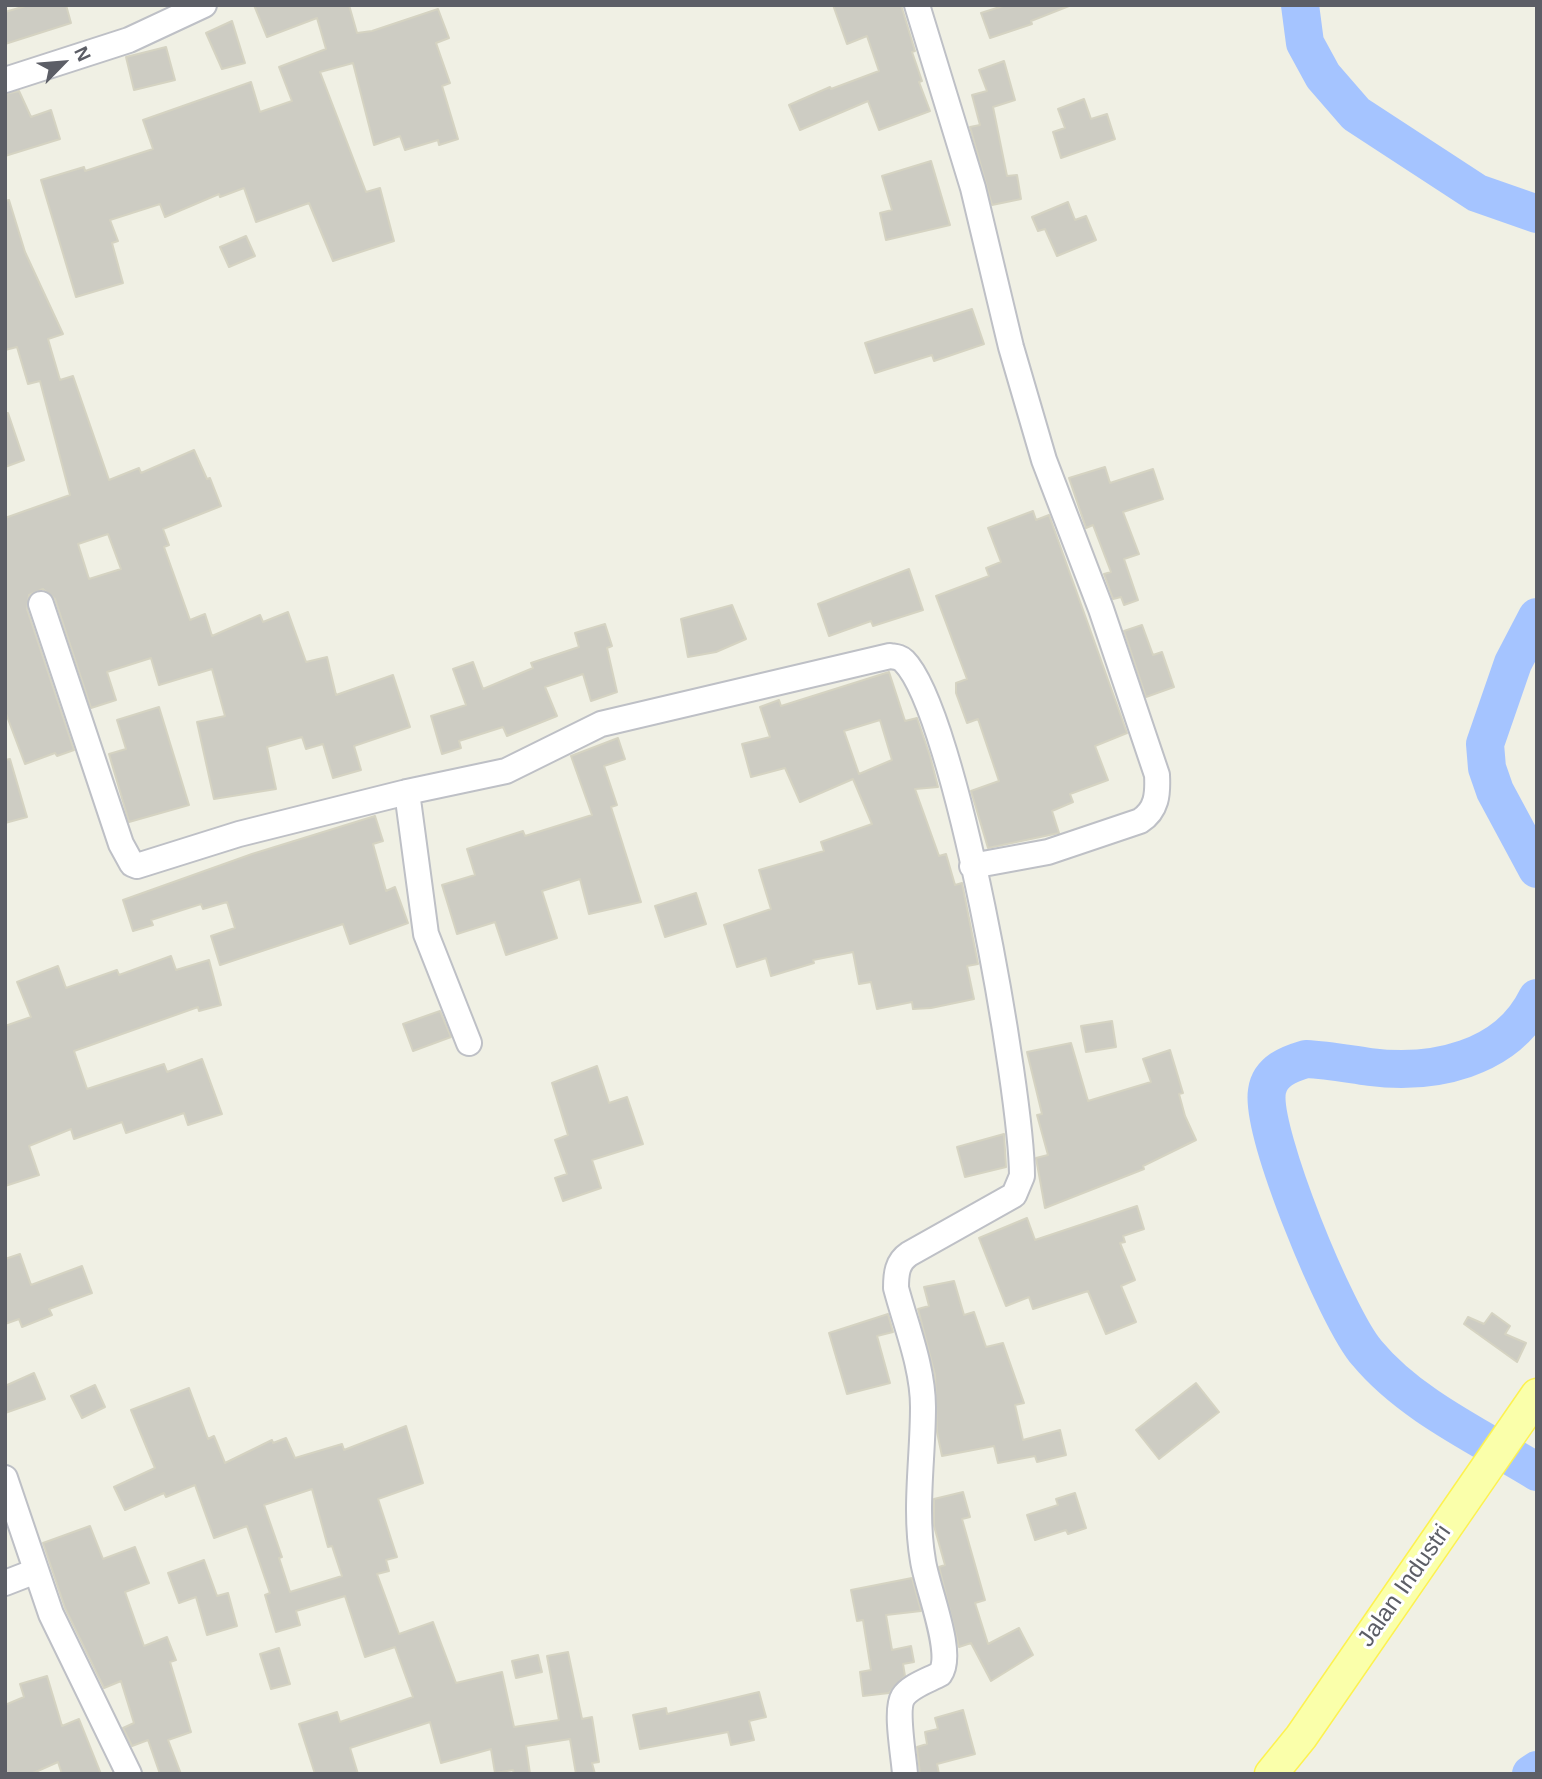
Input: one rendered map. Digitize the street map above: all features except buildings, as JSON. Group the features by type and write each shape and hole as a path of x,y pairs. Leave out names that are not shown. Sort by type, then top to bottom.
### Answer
{"main road":[{"name":"Jalan Industri","path":"1271,1774 1301,1737 1529,1407"}],"street":[{"path":"5,80 129,40 204,5"},
{"path":"917,5 973,188 1028,408 1044,460 1105,622 1157,775 1158,789 1156,802 1148,816 1140,821 1048,852 972,866"},
{"path":"41,604 121,844 132,864 155,862 239,834 407,792 506,771 601,724 890,656 901,658 907,664 925,699 946,754 972,866 1004,1030 1022,1177 1014,1195 902,1258 896,1275 896,1288 920,1380 923,1406 917,1503 923,1564 946,1658 940,1674 911,1689 903,1697 901,1717 905,1774"},
{"path":"407,792 426,934 469,1043"},
{"path":"5,1478 51,1614 129,1774"},
{"path":"5,1583 36,1571"}],"waterway":[{"path":"1300,5 1305,43 1323,76 1356,114 1477,193 1537,214"},
{"path":"1537,617 1513,663 1485,744 1487,768 1495,791 1537,869"},
{"path":"1537,998 1524,1019 1507,1036 1466,1059 1442,1065 1394,1069 1306,1059 1276,1073 1267,1091 1268,1113 1275,1144 1303,1225 1338,1303 1367,1353 1384,1372 1425,1404 1537,1472"},
{"path":"1531,1774 1537,1770"}]}
